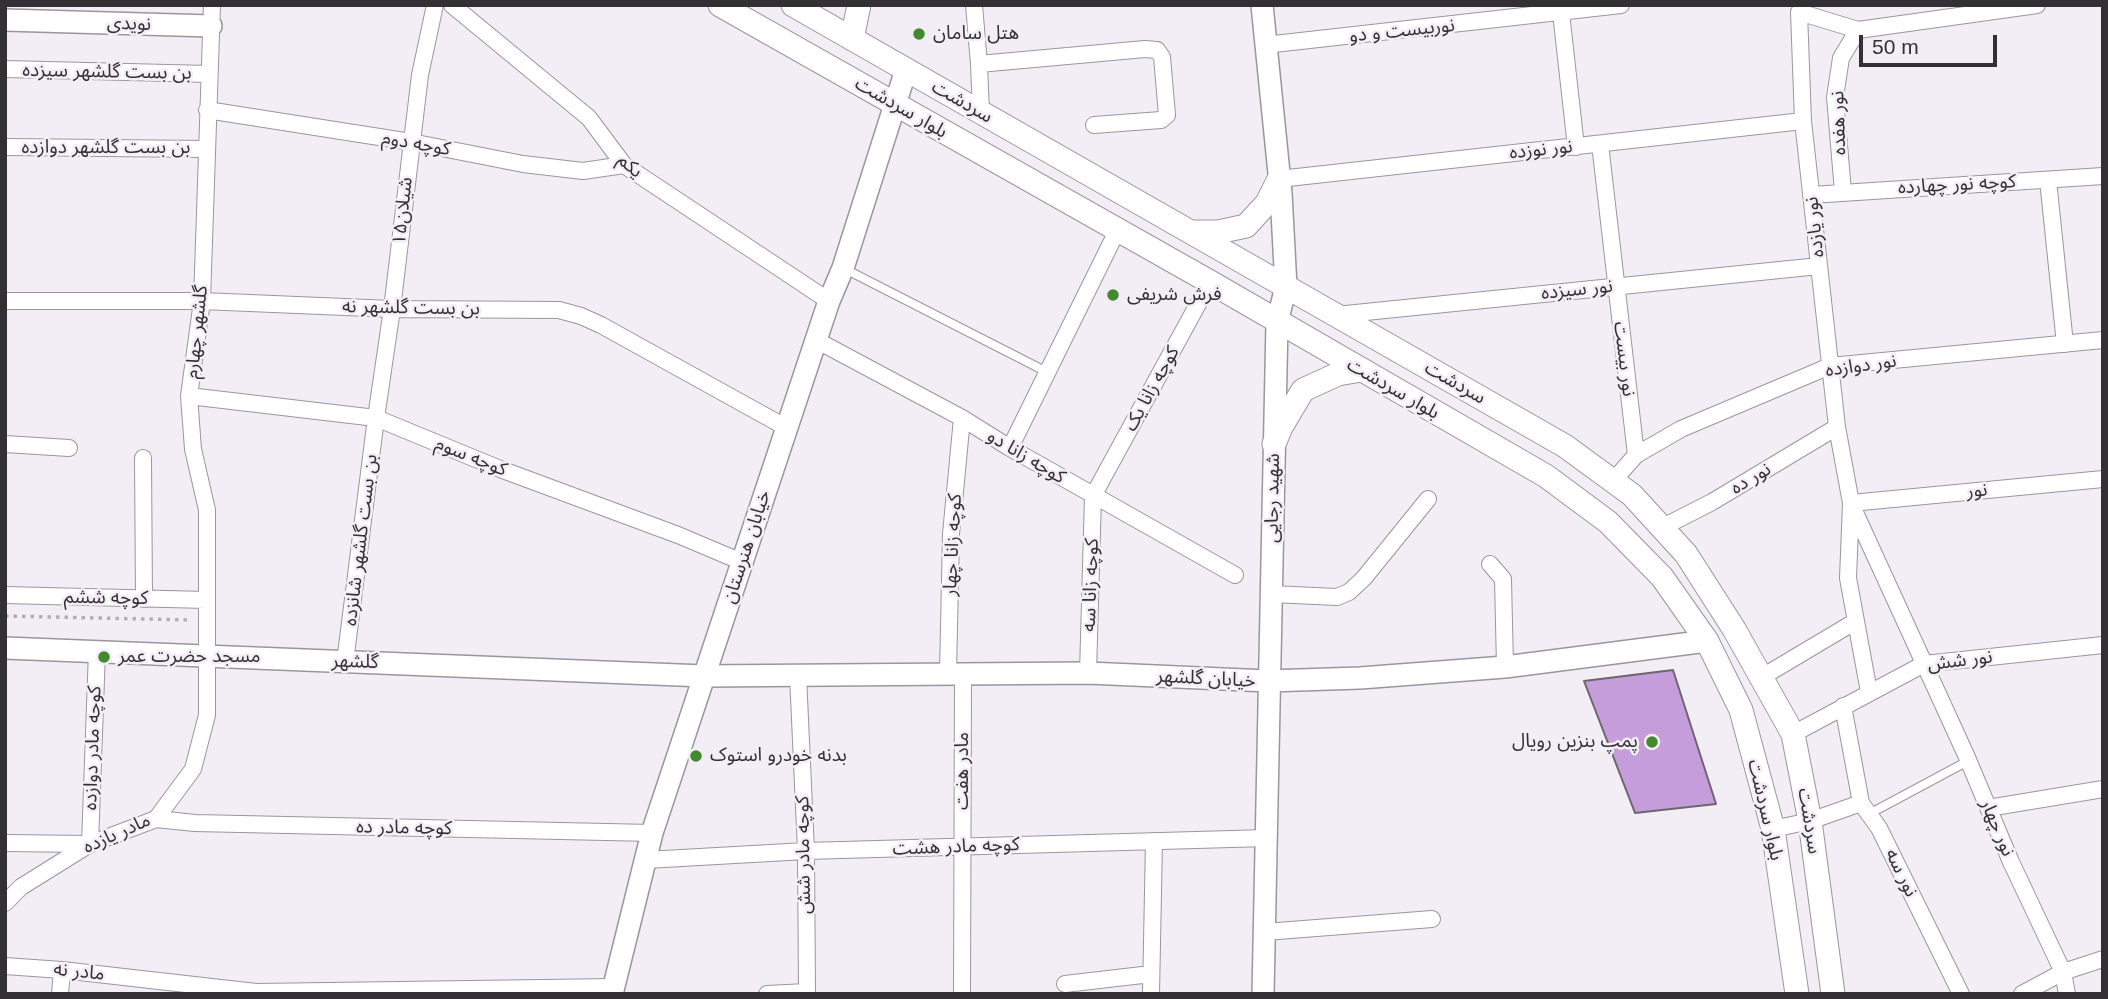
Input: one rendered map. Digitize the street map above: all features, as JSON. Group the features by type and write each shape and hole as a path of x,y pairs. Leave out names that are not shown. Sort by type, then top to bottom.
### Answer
{"main road":[{"name":"بلوار سردشت","path":"720,5 1546,476 1608,522 1662,577 1707,641 1741,710 1773,829 1797,994"},
{"name":"سردشت","path":"793,5 1565,446 1632,495 1686,554 1734,629 1793,734 1810,821 1833,994"},
{"path":"852,39 859,5"},
{"path":"1191,232 1218,232 1246,226 1268,203 1279,179"},
{"path":"1274,444 1303,390 1338,373 1361,370"}],"street":[{"name":"شیلان۱۵","path":"376,418 420,75 435,5"},
{"name":"یکم","path":"452,5 589,118 624,165 829,301"},
{"path":"974,5 981,113"},
{"name":"شهید رجایی","path":"1262,5 1279,179 1286,287 1277,323 1263,994"},
{"name":"نوربیست و دو","path":"1265,45 1621,5"},
{"path":"1858,30 2037,5"},
{"name":"نور یازده","path":"1851,503 1837,427 1803,121 1801,8 1858,30"},
{"path":"1561,13 1576,147"},
{"name":"نویدی","path":"5,20 211,16"},
{"name":"گلشهر چهارم","path":"208,657 207,510 193,449 189,396 202,301 211,16"},
{"name":"نور هفده","path":"1843,192 1835,97 1841,58 1858,30"},
{"path":"979,64 1157,50 1162,57 1167,115 1161,120 1094,125"},
{"name":"بن بست گلشهر سیزده","path":"5,69 209,74"},
{"name":"خیابان هنرستان","path":"613,990 652,833 829,301 843,268 906,70"},
{"name":"کوچه دوم","path":"207,110 411,142 523,164 583,171 624,165"},
{"name":"نور نوزده","path":"1279,179 1803,121"},
{"name":"نور بیست","path":"1600,144 1636,454"},
{"name":"بن بست گلشهر دوازده","path":"5,147 206,149"},
{"name":"کوچه نور چهارده","path":"1811,195 2103,176"},
{"path":"2048,180 2065,344"},
{"path":"1010,448 1117,231"},
{"name":"نور سیزده","path":"1336,315 1819,266"},
{"name":"کوچه زانا یک","path":"1093,496 1210,282"},
{"name":"بن بست گلشهر نه","path":"5,301 202,301 392,309 559,310 581,316 787,428"},
{"name":"کوچه زانا دو","path":"816,340 962,418 1093,496 1235,575"},
{"name":"نور دوازده","path":"1636,454 1681,429 1830,366 2103,340"},
{"name":"کوچه سوم","path":"189,396 376,418 742,562"},
{"name":"بن بست گلشهر شانزده","path":"345,662 376,418"},
{"name":"کوچه زانا چهار","path":"956,673 951,534 962,418"},
{"name":"نور ده","path":"1663,527 1712,502 1837,427"},
{"path":"5,444 69,448"},
{"path":"1613,481 1636,454"},
{"path":"143,458 144,599"},
{"name":"نور","path":"1851,503 2103,479"},
{"name":"کوچه زانا سه","path":"1088,673 1093,496"},
{"path":"1272,594 1337,597 1349,592 1364,578 1428,499"},
{"path":"1851,503 1848,578 1869,692"},
{"name":"نور چهار","path":"1851,503 2063,972 2067,994"},
{"path":"1489,564 1503,579 1505,667"},
{"name":"کوچه ششم","path":"5,595 207,600"},
{"path":"1762,677 1856,621"},
{"name":"خیابان گلشهر","path":"704,676 1088,673 1268,681 1360,678 1505,667 1707,641"},
{"name":"نور شش","path":"1793,734 1924,664 2103,645"},
{"name":"گلشهر","path":"5,648 704,676"},
{"name":"کوچه مادر دوازده","path":"87,651 90,844"},
{"name":"مادر یازده","path":"5,904 21,887 90,844 156,819 193,769 207,715 208,657"},
{"name":"مادر هفت","path":"956,673 963,846 962,994"},
{"name":"کوچه مادر شش","path":"797,675 806,851 807,993"},
{"path":"1773,829 1865,809 1843,706"},
{"path":"1989,808 2103,789"},
{"name":"نور سه","path":"1865,809 1879,828 1961,994"},
{"name":"کوچه مادر ده","path":"156,819 195,823 652,833"},
{"name":"کوچه مادر هشت","path":"646,860 806,851 1267,838"},
{"path":"1151,994 1154,841"},
{"path":"5,843 90,844"},
{"path":"1265,932 1432,919"},
{"path":"2022,994 2063,972 2103,959"},
{"name":"مادر نه","path":"5,965 240,992 613,990"},
{"path":"60,994 62,970"},
{"path":"1065,984 1151,974"},
{"path":"767,994 807,993"}],"lane":[{"path":"843,268 1047,372"},
{"path":"1865,809 1968,761"}],"path":[{"path":"80,597 80,618 87,651"},
{"path":"5,616 207,620"}],"building":[{"name":"پمپ بنزین رویال","path":"1673,670 1716,804 1635,813 1584,681"}],"place":[{"name":"هتل سامان","path":"919,34"},
{"name":"فرش شریفی","path":"1113,295"},
{"name":"مسجد حضرت عمر","path":"104,657"},
{"name":"پمپ بنزین رویال","path":"1652,742"},
{"name":"بدنه خودرو استوک","path":"696,756"}]}
